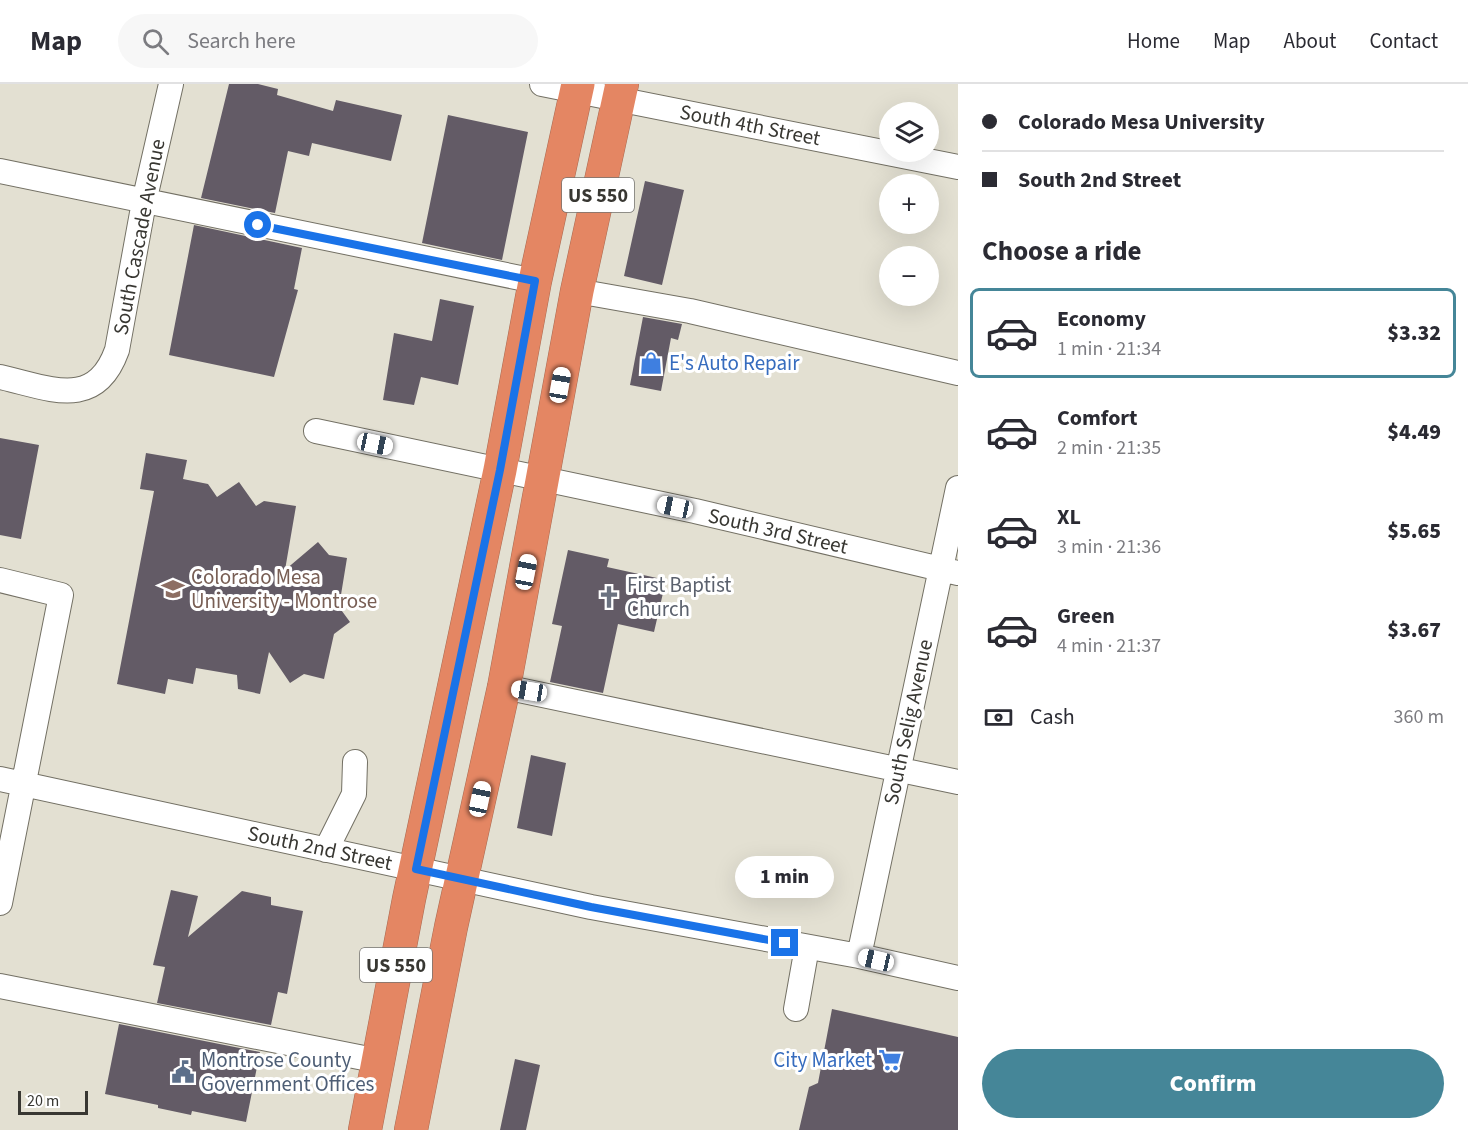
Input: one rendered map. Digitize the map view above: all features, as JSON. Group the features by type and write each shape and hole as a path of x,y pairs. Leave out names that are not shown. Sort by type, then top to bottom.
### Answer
{"highway":[{"name":"US 550","path":"365,1130 416,869 500,470 535,281 577,88"},
{"name":"US 550","path":"411,1130 504,687 578,291 621,92"}],"street":[{"name":"South Cascade Avenue","path":"0,377 69,391 81,390 96,384 110,370 117,350 144,202 171,84"},
{"name":"South 4th Street","path":"542,84 621,92 958,167"},
{"path":"0,171 535,281"},
{"path":"578,291 690,310 958,373"},
{"name":"South 3rd Street","path":"316,431 695,511 949,571"},
{"name":"South Selig Avenue","path":"859,956 898,769 949,571 958,488"},
{"path":"0,580 61,595 11,782 0,903"},
{"path":"504,687 958,782"},
{"path":"326,850 354,794 355,762"},
{"name":"South 2nd Street","path":"11,782 591,907 859,956 958,978"},
{"path":"796,1009 807,946"},
{"path":"0,986 378,1061"}],"building":[{"path":"229,84 258,84 278,89 277,95 333,111 336,100 402,115 391,161 312,143 309,156 288,151 275,213 201,198"},
{"path":"448,115 528,132 502,260 422,243"},
{"path":"645,181 684,190 662,285 624,276"},
{"path":"194,225 302,248 294,289 298,290 274,377 169,355"},
{"path":"440,299 474,306 458,385 421,377 414,405 383,400 394,333 432,341"},
{"name":"E's Auto Repair","path":"643,317 682,324 678,340 671,338 661,391 630,385"},
{"path":"0,438 39,445 21,539 0,535"},
{"path":"146,453 187,460 183,479 208,484 217,497 239,482 256,506 264,501 296,506 285,570 318,542 329,555 347,558 339,607 350,622 334,634 324,679 304,674 290,683 269,652 260,694 238,689 237,675 196,668 193,684 168,679 165,694 117,684 154,491 140,489"},
{"path":"568,550 609,559 607,567 666,580 654,632 618,624 603,693 550,682 562,626 552,624"},
{"path":"531,755 566,763 552,836 517,828"},
{"path":"171,890 198,896 188,937 242,891 271,897 271,905 303,911 287,994 278,992 271,1025 157,1003 165,967 153,965"},
{"name":"City Market","path":"832,1009 958,1037 958,1130 799,1130 809,1087 818,1083"},
{"name":"Montrose County Government Offices","path":"119,1024 260,1052 246,1122 192,1111 191,1115 158,1108 158,1105 105,1094"},
{"path":"515,1059 540,1065 526,1130 500,1130"}],"place":[{"name":"E's Auto Repair","path":"651,363"},
{"name":"Colorado Mesa University - Montrose","path":"173,589"},
{"name":"First Baptist Church","path":"609,597"},
{"name":"City Market","path":"890,1060"},
{"name":"Montrose County Government Offices","path":"183,1072"}],"route":[{"path":"258,225 535,281 500,470 416,869 591,907 785,943"}]}
